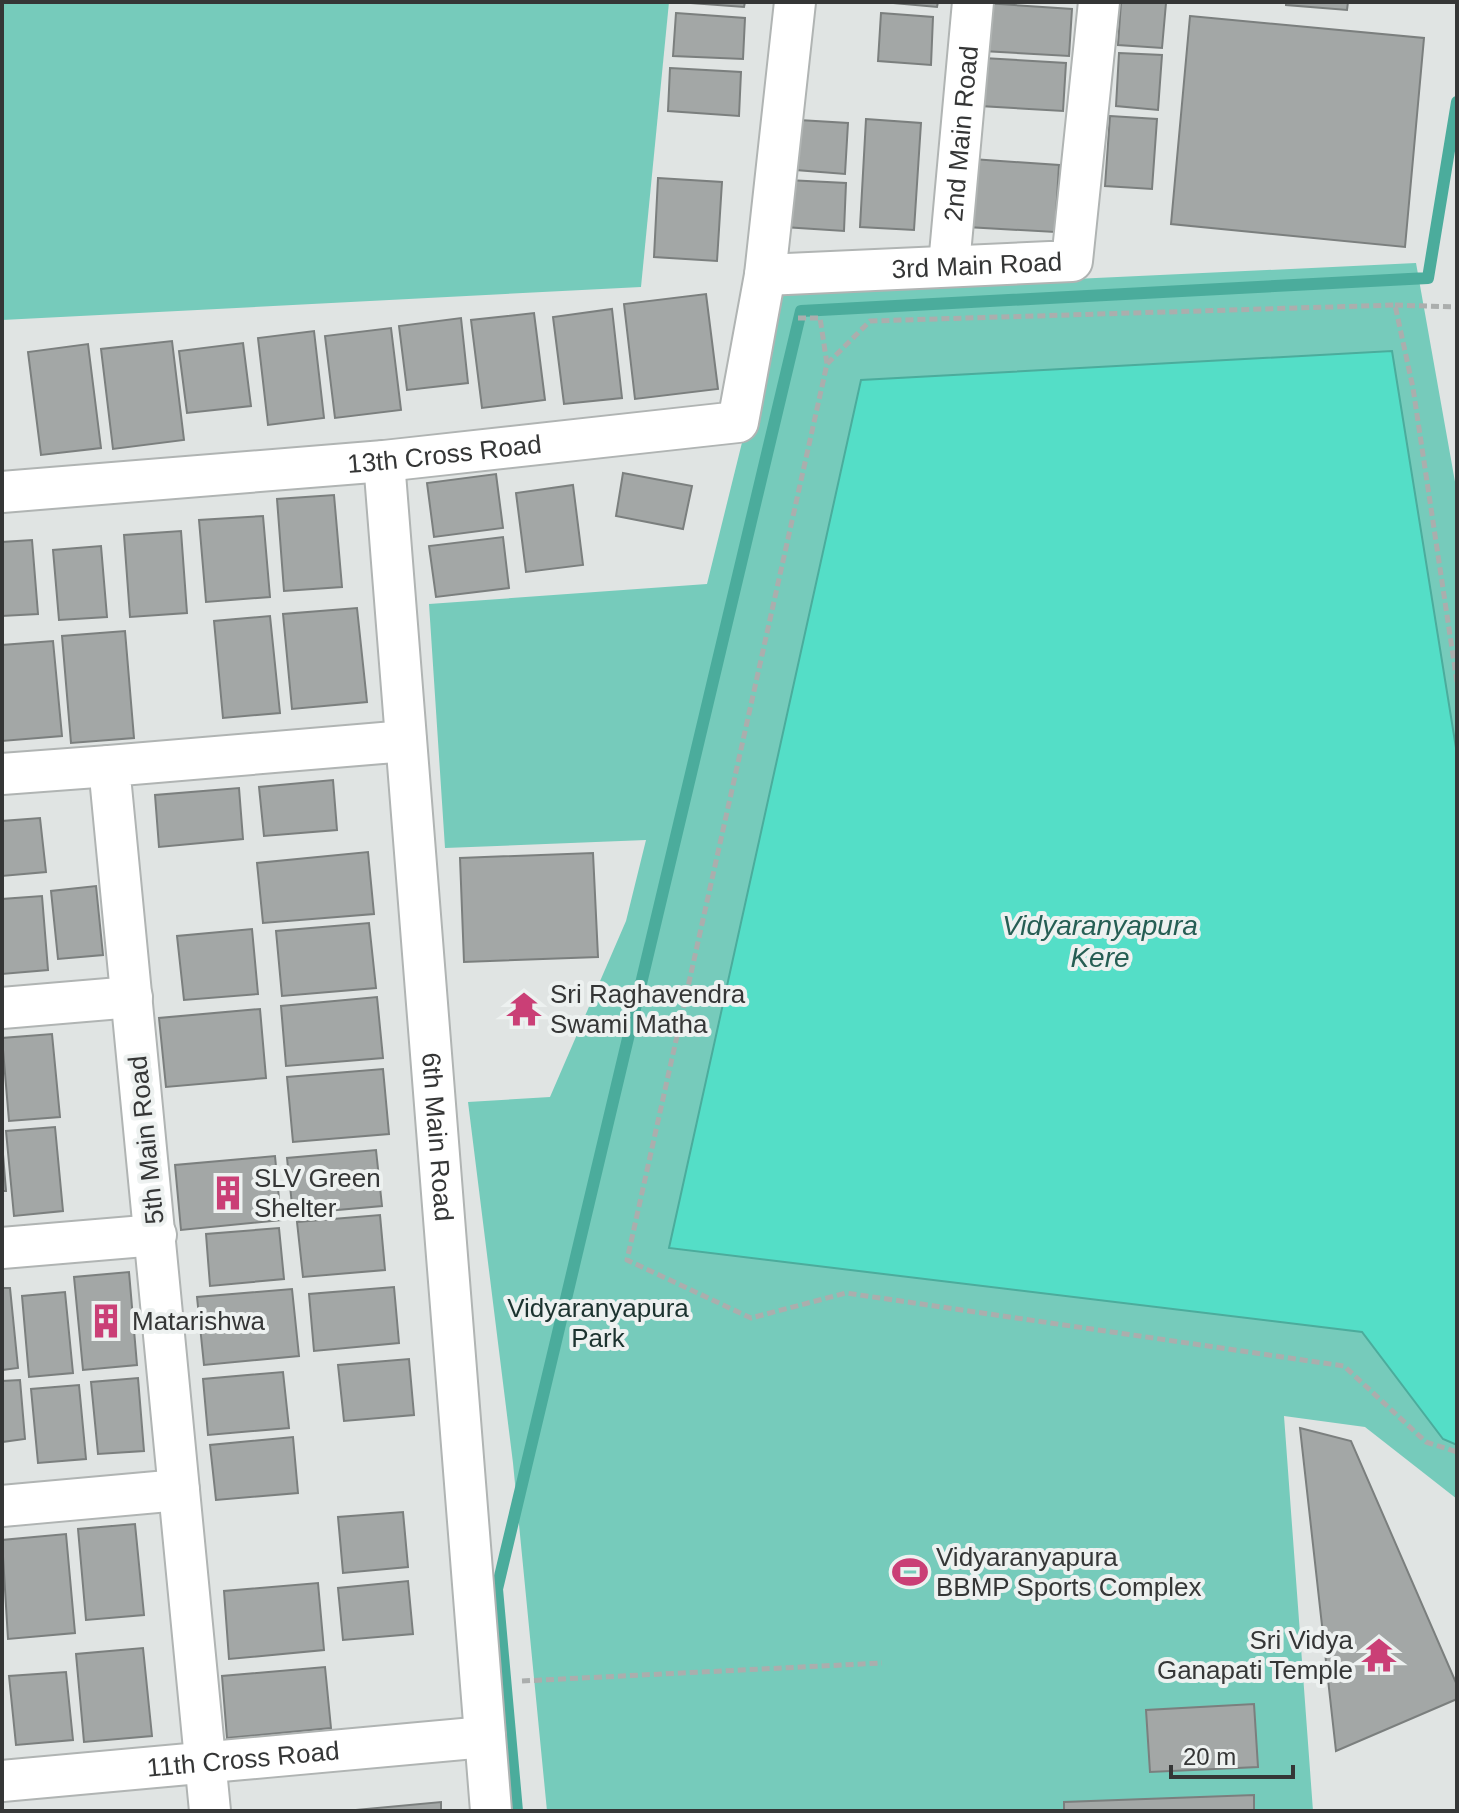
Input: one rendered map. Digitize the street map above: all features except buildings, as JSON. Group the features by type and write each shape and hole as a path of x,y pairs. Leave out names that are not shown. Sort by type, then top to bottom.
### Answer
{"street":[{"name":"13th Cross Road","path":"2,492 384,461 738,422 765,275 795,2"},
{"name":"2nd Main Road","path":"949,265 973,2"},
{"name":"3rd Main Road","path":"765,275 1072,261 1099,2"},
{"name":"6th Main Road","path":"384,461 491,1811"},
{"path":"2,774 406,741"},
{"name":"5th Main Road","path":"109,766 210,1811"},
{"path":"2,1008 132,997"},
{"path":"2,1248 156,1235"},
{"path":"2,1506 179,1490"},
{"name":"11th Cross Road","path":"2,1781 485,1737"}],"path":[{"path":"827,364 870,321 1395,305 1457,307"},
{"path":"1395,305 1413,388 1457,682"},
{"path":"757,318 820,318 827,364 627,1260 751,1318 846,1293 1344,1366 1426,1442 1457,1452"},
{"path":"481,1684 882,1663"}],"green space":[{"path":"2,2 669,2 641,287 2,320"},
{"name":"Vidyaranyapura Park","path":"1416,263 1457,493 1457,754 1391,351 669,1248 1362,1332 1443,1439 1457,1445 1457,1499 1365,1427 1284,1416 1313,1811 547,1811 513,1463 468,1102 550,1097 626,921 646,840 445,848 429,604 707,584 779,293"}],"water":[{"name":"Vidyaranyapura Kere","path":"1392,351 1457,754 1457,1445 1443,1439 1362,1332 669,1248 861,380"}],"waterway":[{"path":"517,1811 497,1589 801,311 1428,278 1457,102"}],"place":[{"name":"Sri Raghavendra Swami Matha","path":"524,1009"},
{"name":"SLV Green Shelter","path":"228,1193"},
{"name":"Matarishwa","path":"106,1321"},
{"name":"Vidyaranyapura BBMP Sports Complex","path":"910,1572"},
{"name":"Sri Vidya Ganapati Temple","path":"1379,1655"}]}
